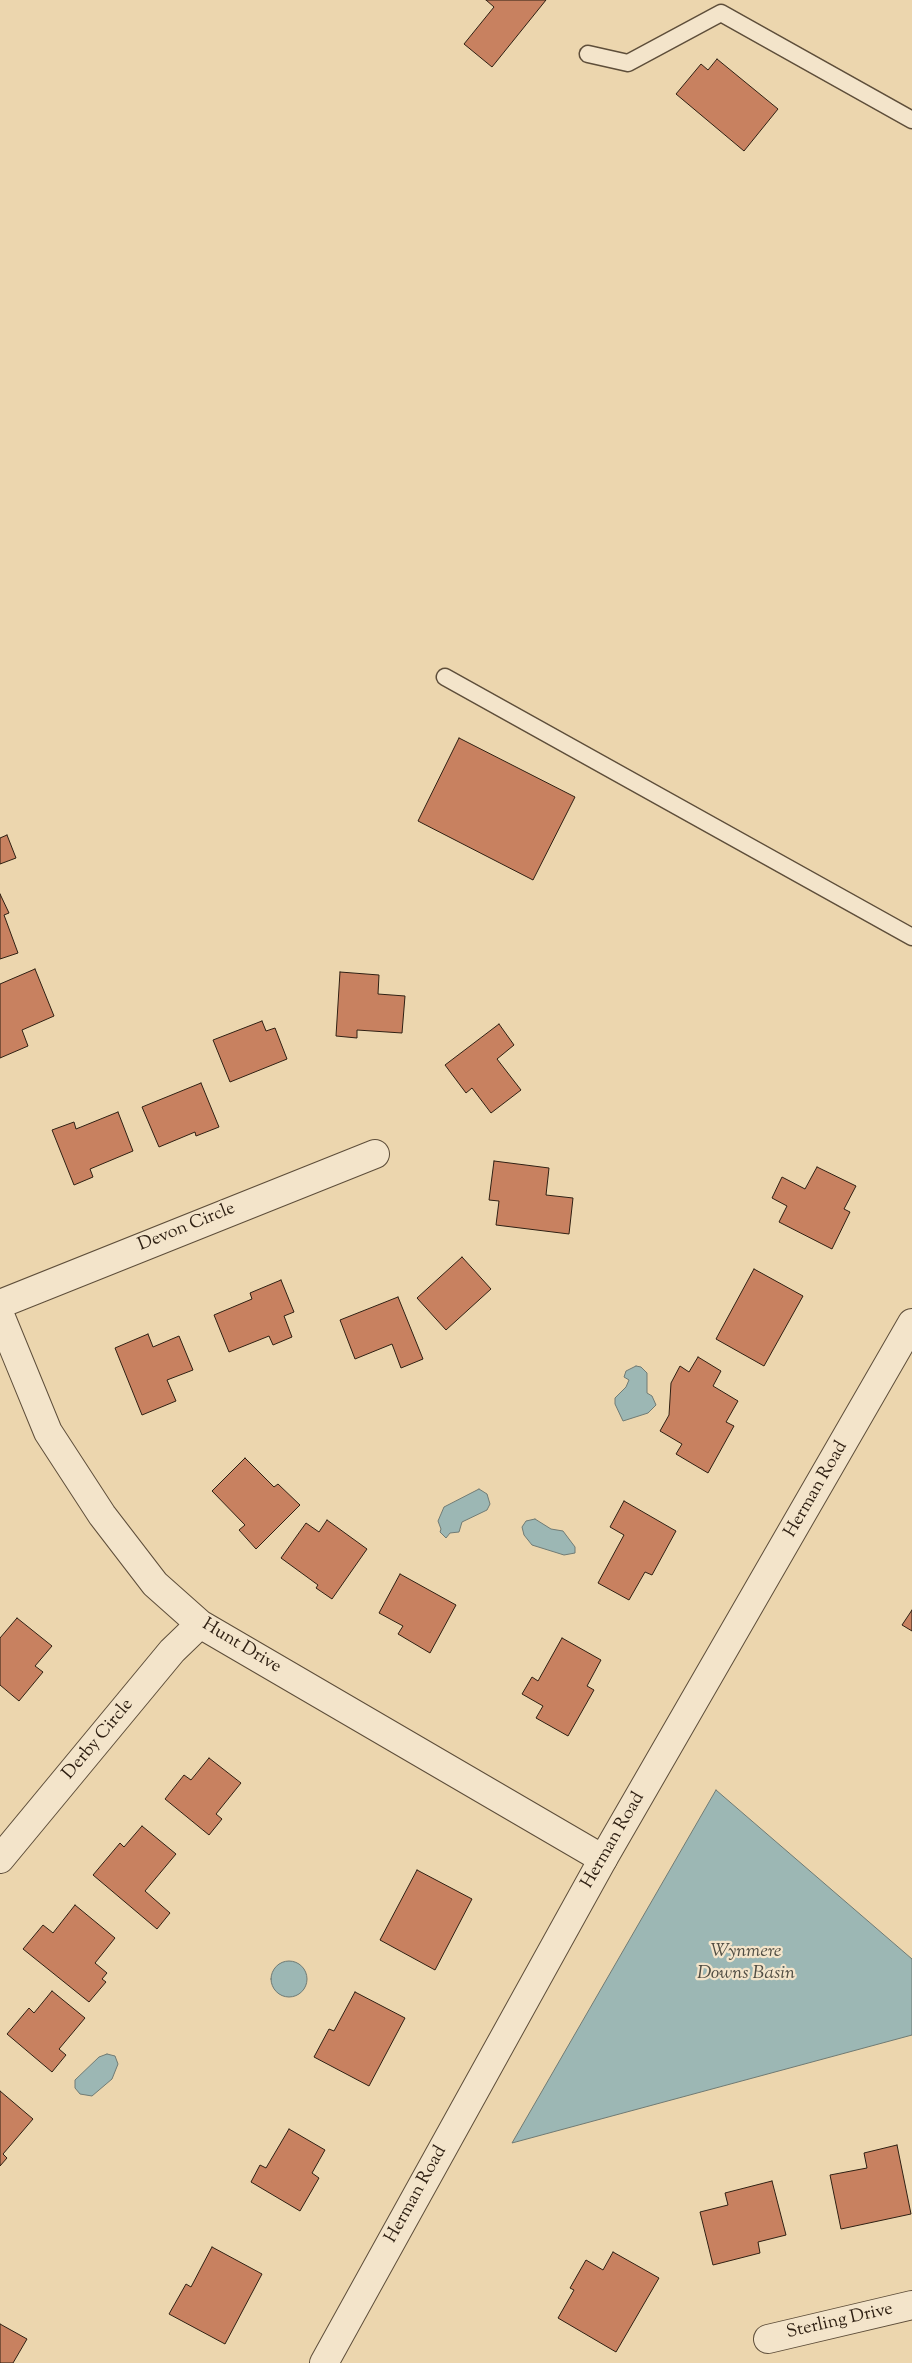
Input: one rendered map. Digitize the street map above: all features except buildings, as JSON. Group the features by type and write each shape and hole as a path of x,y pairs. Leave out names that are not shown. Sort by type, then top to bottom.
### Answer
{"street":[{"name":"Devon Circle","path":"0,1304 375,1154"},
{"name":"Hunt Drive","path":"0,1315 53,1440 102,1516 156,1584 200,1624 603,1859"},
{"name":"Herman Road","path":"324,2363 603,1859 912,1324"},
{"name":"Derby Circle","path":"0,1859 172,1651 200,1624"},
{"name":"Sterling Drive","path":"768,2339 912,2305"}],"lane":[{"path":"588,54 628,63 721,13 912,120"},
{"path":"445,677 912,937"}],"water":[{"path":"636,1366 641,1367 647,1373 647,1393 652,1396 656,1405 648,1413 623,1421 615,1404 615,1398 626,1387 629,1380 624,1377 626,1371"},
{"path":"479,1489 487,1494 490,1504 487,1510 462,1522 459,1532 450,1533 446,1538 440,1532 441,1529 438,1521 444,1507"},
{"path":"535,1519 551,1529 563,1531 575,1547 575,1553 564,1555 532,1545 524,1535 522,1527 526,1521"},
{"name":"Wynmere Downs Basin","path":"716,1790 912,1959 912,2035 512,2143"},
{"path":"289,1961 296,1962 302,1966 306,1972 306,1986 302,1992 296,1996 289,1997 282,1996 276,1992 272,1986 271,1979 272,1972 276,1966 282,1962"},
{"path":"107,2054 115,2056 118,2064 112,2079 92,2096 80,2094 75,2088 75,2080 99,2057"}]}
